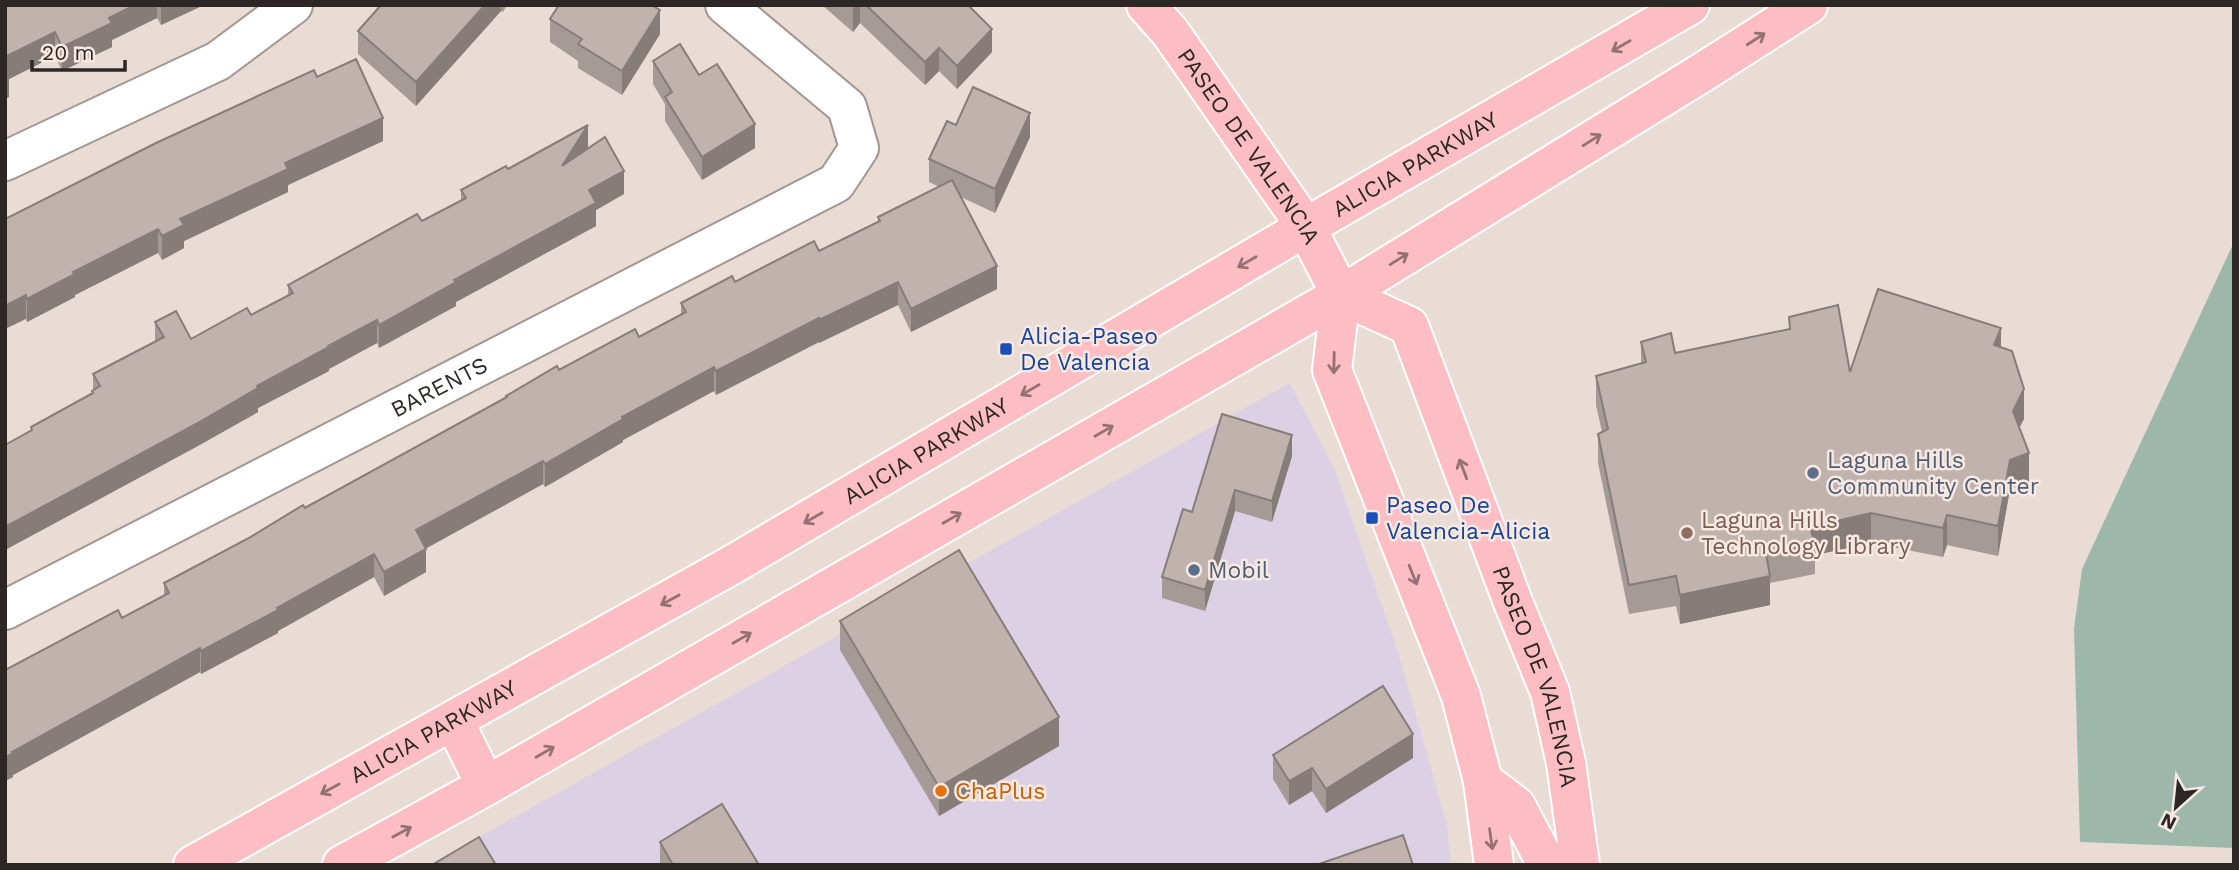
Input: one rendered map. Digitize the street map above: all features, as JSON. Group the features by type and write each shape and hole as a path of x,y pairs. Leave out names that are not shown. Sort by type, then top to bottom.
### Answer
{"main road":[{"name":"PASEO DE VALENCIA","path":"1146,5 1170,32 1306,227 1340,295 1409,326 1513,602 1550,692 1566,764 1580,865"},
{"name":"ALICIA PARKWAY","path":"193,865 730,566 1690,5"},
{"path":"342,865 485,786 1340,295 1808,5"},
{"path":"1340,295 1332,370 1461,696 1483,781 1494,865"},
{"path":"454,721 485,786"},
{"path":"1483,781 1516,806 1542,855 1544,865"}],"street":[{"path":"5,161 218,61 293,5"},
{"name":"BARENTS","path":"5,610 836,183 859,148 847,107 725,5"}],"shaded area":[{"path":"1290,383 1335,471 1398,652 1447,825 1451,865 429,865"}],"green space":[{"path":"2234,242 2234,848 2080,842 2074,629 2082,569"}],"building":[{"path":"5,5 135,5 109,18 112,23 62,47 55,32 5,57"},
{"path":"381,5 485,5 416,82 358,31"},
{"path":"559,5 651,5 660,10 622,71 578,44 582,39 550,19"},
{"path":"866,5 968,5 992,29 957,66 939,48 925,62"},
{"path":"680,44 699,75 717,64 755,124 702,157 665,97 672,92 653,61"},
{"path":"356,59 383,118 285,163 288,169 180,219 184,225 162,236 158,229 73,272 75,274 27,299 26,295 5,306 5,219 156,143 314,70 317,77"},
{"path":"973,87 1030,113 995,189 929,159 947,121 956,125"},
{"path":"588,125 562,166 605,137 624,171 589,190 596,203 454,280 456,282 379,325 377,320 328,346 196,424 5,527 5,445 32,430 31,427 93,393 92,391 100,386 93,374 164,337 155,322 176,311 191,339 247,308 251,315 293,293 288,285 417,214 422,221 466,198 461,190 506,166 508,169"},
{"path":"952,180 997,266 911,309 898,282 819,318 716,371 714,367 622,417 623,419 545,464 543,461 416,530 426,549 384,572 374,554 277,608 278,610 201,651 200,648 5,758 5,670 118,610 122,618 169,593 164,583 249,538 303,505 305,508 507,397 557,366 559,370 635,329 639,337 686,312 681,303 732,276 735,282 814,241 819,251 880,221 878,217"},
{"name":"Laguna Hills Community Center","path":"1878,289 2001,328 1994,345 2012,351 2024,389 2013,411 2029,453 2010,460 1998,526 1947,515 1943,528 1871,513 1810,527 1815,544 1766,554 1770,576 1680,595 1676,576 1629,585 1598,434 1608,429 1596,376 1646,362 1641,342 1671,333 1675,353 1790,329 1789,317 1838,305 1850,372"},
{"path":"1222,414 1292,435 1272,501 1235,490 1205,590 1162,577 1183,509 1192,512"},
{"path":"959,550 1059,717 939,787 840,621"},
{"path":"1383,686 1413,734 1326,789 1312,768 1289,781 1273,755"},
{"path":"722,804 759,865 673,865 660,842"},
{"path":"1403,835 1413,865 1319,865 1319,864"},
{"path":"479,837 496,865 432,865"}],"place":[{"name":"Alicia-Paseo De Valencia","path":"1006,349"},
{"name":"Laguna Hills Community Center","path":"1813,473"},
{"name":"Paseo De Valencia-Alicia","path":"1372,518"},
{"name":"Laguna Hills Technology Library","path":"1687,533"},
{"name":"Mobil","path":"1194,570"},
{"name":"ChaPlus","path":"941,791"}]}
